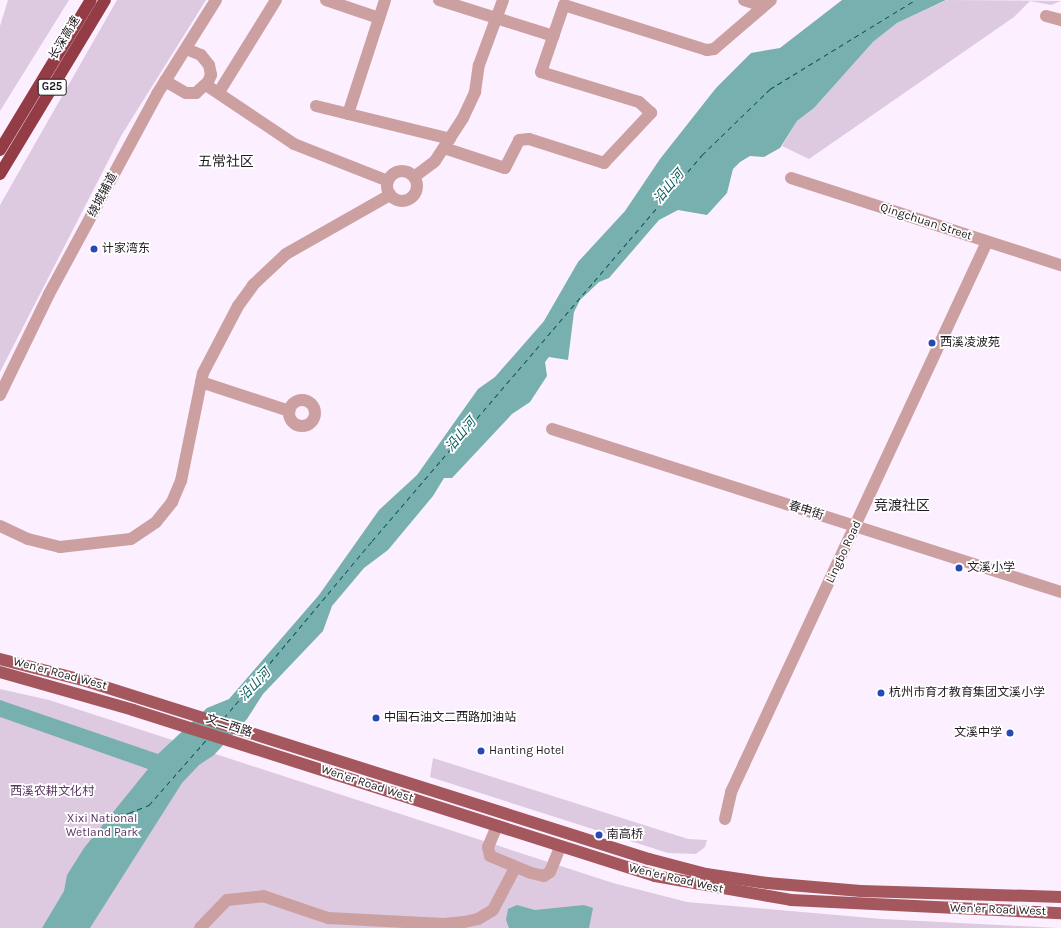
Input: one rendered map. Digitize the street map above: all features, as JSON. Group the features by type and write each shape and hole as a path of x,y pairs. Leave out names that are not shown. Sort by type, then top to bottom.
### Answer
{"highway":[{"name":"长深高速","path":"0,150 91,0"},
{"name":"长深高速","path":"0,174 106,0"}],"main road":[{"name":"Wen'er Road West","path":"0,659 142,698"},
{"name":"Wen'er Road West","path":"0,672 133,710"},
{"name":"文二西路","path":"142,698 317,755"},
{"name":"文二西路","path":"133,710 307,765"},
{"name":"Wen'er Road West","path":"317,755 649,859 706,874 767,883 860,891 1061,897"},
{"name":"Wen'er Road West","path":"307,765 560,847 655,876 768,897 847,904 1061,913"}],"street":[{"name":"绕城辅道","path":"0,396 50,294 165,81 216,0"},
{"path":"218,92 276,0"},
{"path":"326,0 379,18"},
{"path":"348,114 385,0"},
{"path":"440,0 553,36"},
{"path":"414,177 435,161 447,143 475,92 479,65 495,18 503,0"},
{"path":"744,0 766,3"},
{"path":"316,106 447,143 505,168 519,140 529,139 604,163 651,113 639,102 541,72 564,6 707,50 714,49 766,3"},
{"path":"1046,16 1061,20"},
{"path":"165,81 186,93 196,93 206,85 211,75 209,65 201,55 186,49"},
{"path":"206,85 294,144 388,181"},
{"path":"402,171 414,177 417,190 411,198 398,200 390,195 388,181 394,174 402,171"},
{"name":"Qingchuan Street","path":"791,178 1061,265"},
{"path":"0,526 28,540 60,547 131,539 156,522 172,502 181,480 201,382 225,328 254,285 304,241 390,195"},
{"name":"Lingbo Road","path":"726,819 731,792 856,527 987,242"},
{"path":"201,382 289,411"},
{"name":"春申街","path":"552,429 1061,592"},
{"path":"496,826 488,848 490,856 515,868 544,876 550,872 560,847"},
{"path":"200,928 227,900 263,896 326,923 403,925 444,924 487,915 500,902 515,868"}],"green space":[{"path":"8,0 69,0 0,111 0,26"},
{"path":"117,0 206,0 121,136 0,372 0,205"},
{"path":"947,0 1061,1 1051,5 1030,1 1014,17 809,159 782,146 797,121 814,108 873,42 897,23"},
{"name":"Xixi National Wetland Park","path":"0,689 49,700 613,883 687,902 882,919 1059,928 0,928"},
{"path":"433,758 688,839 707,840 705,847 696,854 668,853 430,777"}],"water":[{"name":"沿山河","path":"842,0 946,0 897,23 873,42 814,108 797,121 780,148 764,157 750,156 740,162 733,169 727,193 707,215 678,210 659,220 609,278 599,282 580,300 574,312 568,360 549,357 545,362 547,376 530,402 512,414 452,478 444,478 433,496 388,550 364,568 332,606 323,631 263,694 247,719 214,755 199,765 182,783 90,928 42,928 64,891 67,875 84,848 148,769 0,717 0,700 158,754 207,708 229,699 319,595 379,510 417,475 478,389 495,377 544,321 578,262 625,211 660,159 716,88 751,53 780,48"},
{"path":"517,905 535,910 584,905 593,908 589,928 509,928 506,920 508,909"}],"ferry route":[{"path":"224,718 372,541 702,155 770,89 915,0"},
{"path":"109,815 129,813 149,805 207,739"}],"place":[{"name":"计家湾东","path":"94,249"},
{"name":"西溪凌波苑","path":"932,343"},
{"name":"文溪小学","path":"959,568"},
{"name":"杭州市育才教育集团文溪小学","path":"881,693"},
{"name":"中国石油文二西路加油站","path":"376,718"},
{"name":"文溪中学","path":"1010,733"},
{"name":"Hanting Hotel","path":"481,751"},
{"name":"南高桥","path":"599,835"}],"district":[{"name":"五常社区","path":"226,162"},
{"name":"竞渡社区","path":"902,506"}],"park label":[{"name":"西溪农耕文化村","path":"52,792"}]}
